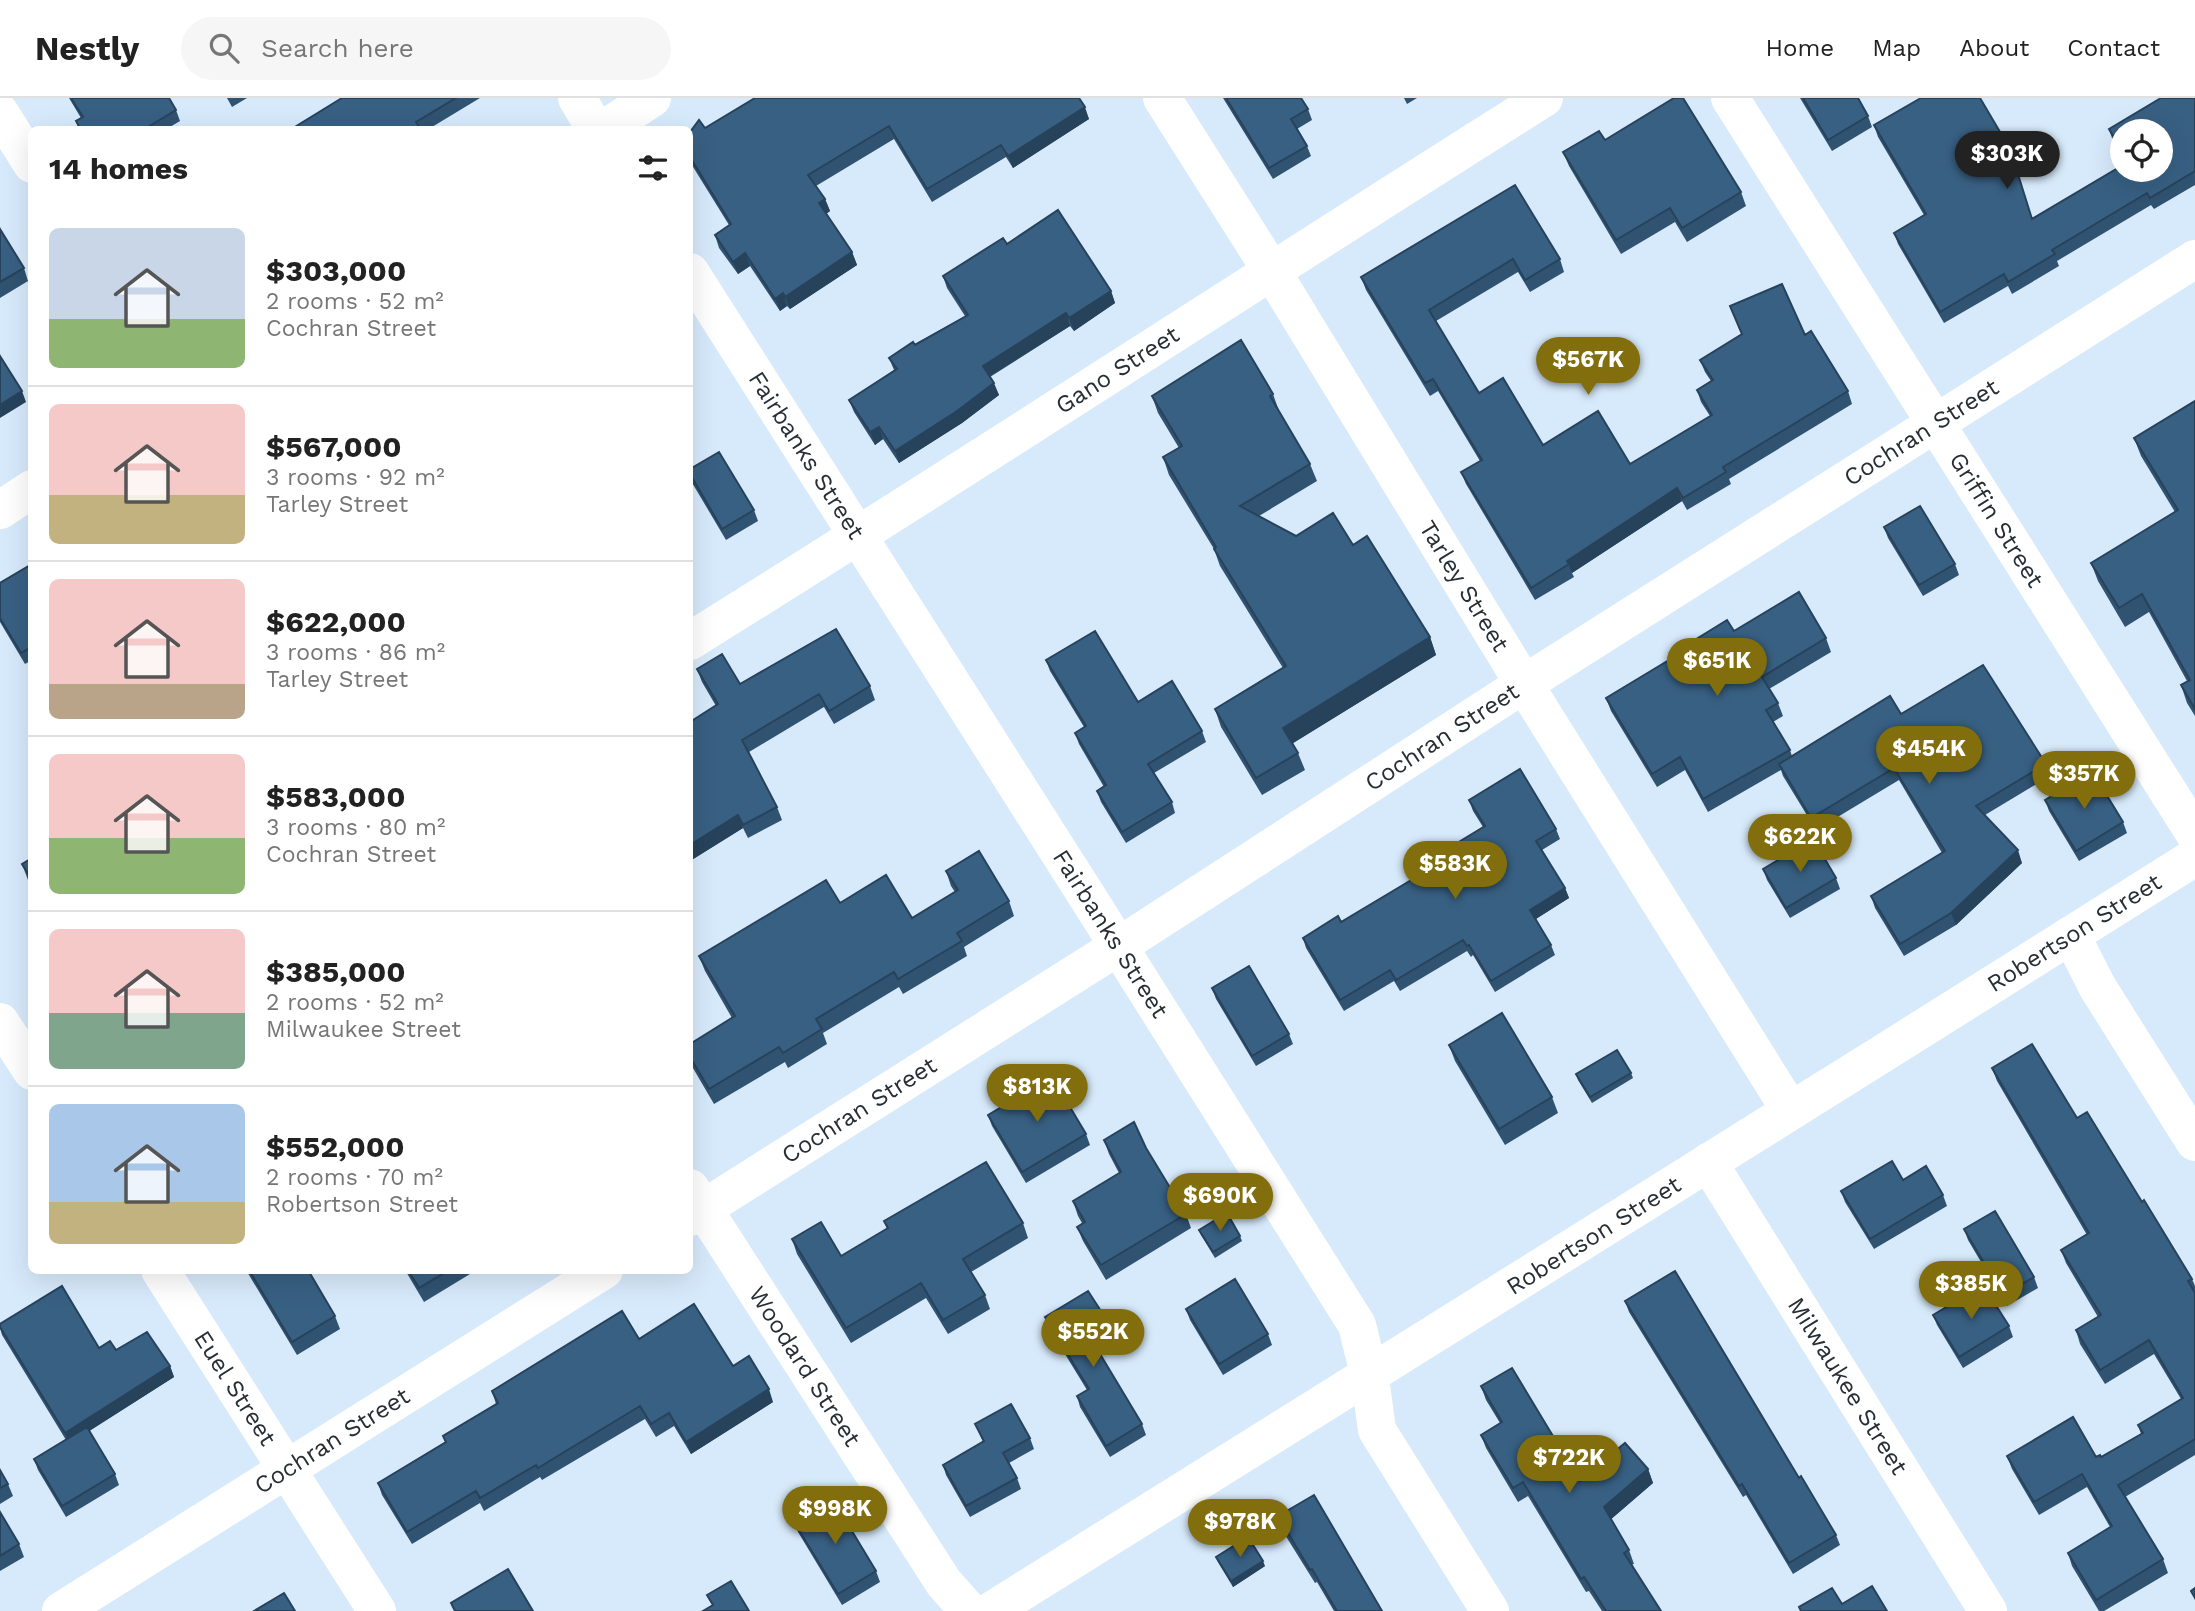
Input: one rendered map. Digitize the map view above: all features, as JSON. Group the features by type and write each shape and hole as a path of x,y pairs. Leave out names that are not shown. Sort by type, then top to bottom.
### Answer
{"street":[{"path":"577,98 594,126"},
{"path":"609,126 652,98"},
{"name":"Tarley Street","path":"1162,98 1790,1110"},
{"name":"Gano Street","path":"693,639 1544,98"},
{"name":"Griffin Street","path":"1730,98 2195,834"},
{"path":"0,113 28,158"},
{"name":"Cochran Street","path":"694,1204 1119,946 1524,684 2195,259"},
{"name":"Fairbanks Street","path":"693,277 1357,1325 1370,1378 1377,1430 1490,1611"},
{"path":"0,510 28,492"},
{"name":"Robertson Street","path":"991,1611 1370,1378 1790,1110 2195,857"},
{"path":"2071,935 2098,988 2195,1142"},
{"path":"0,1022 22,1067"},
{"name":"Milwaukee Street","path":"1708,1162 1989,1611"},
{"name":"Woodard Street","path":"694,1204 944,1583 969,1611"},
{"name":"Euel Street","path":"163,1274 377,1611"},
{"name":"Cochran Street","path":"61,1611 598,1274"}],"building":[{"path":"71,98 169,98 176,110 150,126 79,126 76,121 83,117"},
{"path":"342,98 456,98 416,122 418,126 296,126"},
{"path":"755,98 1079,98 1085,107 1008,156 1001,145 927,189 889,126 808,175 825,199 819,203 852,252 785,297 783,293 775,299 745,253 733,262 715,235 731,224 693,162 693,128 699,120 705,128"},
{"path":"1226,98 1301,98 1308,109 1291,119 1307,146 1269,168"},
{"path":"1674,98 1683,98 1741,192 1682,228 1670,208 1616,240 1563,152 1599,131 1605,140"},
{"path":"1803,98 1858,98 1868,116 1828,140"},
{"path":"1921,98 1980,98 2010,149 2032,219 2110,173 2110,182 2173,182 2173,119 2126,119 2161,98 2195,98 2195,171 2150,198 2147,193 2052,250 2055,254 2008,282 2004,274 1940,312 1894,233 1926,214 1874,125"},
{"path":"1515,185 1560,259 1525,280 1513,259 1429,310 1479,393 1503,378 1543,445 1598,411 1630,464 1712,415 1697,390 1713,380 1700,360 1742,334 1730,306 1782,284 1805,335 1811,331 1848,391 1723,467 1726,472 1683,498 1677,488 1531,588 1461,472 1482,460 1433,379 1425,383 1361,277"},
{"path":"1058,210 1111,291 1069,318 1066,313 983,366 994,383 957,411 895,451 879,427 870,432 849,400 897,369 889,358 913,342 915,345 968,315 943,276 1003,238 1007,244"},
{"path":"0,229 24,268 0,282"},
{"path":"1241,340 1310,464 1240,506 1296,536 1333,513 1353,545 1367,536 1430,637 1283,728 1298,753 1256,778 1215,709 1286,666 1214,549 1216,547 1163,457 1182,446 1152,396"},
{"path":"0,356 22,391 0,405"},
{"path":"2195,401 2195,709 2181,685 2190,680 2142,594 2119,608 2091,563 2178,510 2134,438"},
{"path":"719,452 754,510 722,529 693,479 693,467"},
{"path":"1920,506 1955,564 1919,585 1884,527"},
{"path":"28,566 28,649 21,653 0,618 0,583"},
{"path":"1799,592 1826,638 1762,677 1778,703 1766,710 1790,750 1703,799 1680,757 1652,774 1606,698 1674,657 1672,654 1727,620 1734,631"},
{"path":"836,629 870,686 829,711 819,694 742,740 777,807 743,825 738,815 693,843 693,720 718,704 697,669 722,654 740,684"},
{"path":"1095,631 1138,702 1172,681 1202,731 1148,764 1172,802 1122,832 1097,791 1106,785 1075,733 1086,726 1046,660"},
{"path":"1983,665 2046,764 1976,806 2018,850 1951,913 1900,944 1871,896 1945,851 1894,768 1811,818 1779,764 1890,696 1901,714"},
{"path":"1520,769 1556,829 1536,841 1565,888 1530,910 1551,945 1491,981 1469,945 1463,940 1396,980 1390,970 1340,1000 1303,938 1338,916 1341,922 1443,861 1439,854 1485,826 1469,800"},
{"path":"2092,771 2123,822 2076,851 2045,800"},
{"path":"1813,839 1836,878 1786,908 1763,869"},
{"path":"979,851 1009,901 957,933 962,941 898,979 894,972 816,1019 822,1029 783,1053 779,1047 709,1089 693,1062 693,1042 735,1016 699,956 826,880 840,903 886,875 912,918 958,890 946,871"},
{"path":"28,860 28,874 22,864"},
{"path":"1249,966 1289,1034 1252,1056 1212,988"},
{"path":"1502,1013 1552,1097 1499,1129 1449,1045"},
{"path":"2032,1044 2077,1118 2087,1112 2192,1279 2188,1281 2195,1293 2195,1439 2118,1485 2163,1559 2096,1600 2068,1553 2112,1526 2082,1474 2034,1502 2007,1456 2073,1417 2096,1457 2101,1457 2143,1433 2138,1425 2183,1398 2149,1340 2100,1370 2076,1330 2101,1315 2061,1250 2089,1233 1992,1068"},
{"path":"1617,1050 1631,1073 1590,1097 1576,1074"},
{"path":"1052,1077 1086,1134 1022,1172 988,1115"},
{"path":"1134,1122 1146,1148 1186,1214 1101,1265 1077,1227 1085,1222 1073,1201 1121,1172 1104,1140"},
{"path":"1892,1161 1903,1180 1926,1166 1943,1195 1870,1239 1841,1191"},
{"path":"986,1162 1023,1223 963,1259 985,1295 943,1320 921,1283 846,1328 792,1239 821,1222 841,1256 888,1228 884,1221"},
{"path":"1995,1211 2034,1277 2003,1295 1964,1229"},
{"path":"1227,1213 1240,1236 1213,1252 1199,1230"},
{"path":"1675,1271 1836,1535 1789,1563 1625,1301"},
{"path":"251,1274 310,1274 335,1316 292,1342"},
{"path":"410,1274 442,1274 419,1288"},
{"path":"1235,1279 1268,1334 1219,1364 1186,1309"},
{"path":"1983,1285 2009,1326 1959,1357 1933,1315"},
{"path":"62,1286 99,1348 110,1341 116,1350 147,1332 170,1366 65,1433 0,1327 0,1324"},
{"path":"1088,1291 1108,1322 1088,1334 1142,1424 1106,1446 1077,1396 1089,1389 1045,1317"},
{"path":"694,1304 733,1366 749,1356 769,1389 686,1442 669,1413 651,1424 640,1406 538,1468 536,1465 480,1498 476,1491 407,1532 378,1483 446,1442 443,1436 498,1403 492,1391 622,1311 639,1339"},
{"path":"1512,1368 1580,1481 1625,1443 1648,1469 1604,1507 1629,1550 1624,1553 1661,1611 1606,1611 1584,1577 1581,1579 1523,1482 1513,1488 1481,1435 1502,1422 1481,1386"},
{"path":"1011,1404 1030,1438 1003,1453 1017,1478 966,1506 943,1465 984,1441 975,1424"},
{"path":"87,1427 115,1474 62,1506 34,1459"},
{"path":"0,1470 8,1484 0,1488"},
{"path":"1314,1495 1382,1611 1337,1611 1278,1516"},
{"path":"832,1498 876,1571 838,1594 794,1522"},
{"path":"0,1512 19,1544 0,1556"},
{"path":"1248,1537 1263,1561 1231,1581 1216,1557"},
{"path":"508,1569 533,1611 455,1611 451,1603"},
{"path":"731,1581 749,1611 703,1611 713,1605 707,1595"},
{"path":"1872,1586 1887,1611 1801,1611 1799,1607 1832,1588 1842,1604"},
{"path":"284,1593 295,1611 254,1611"}]}
